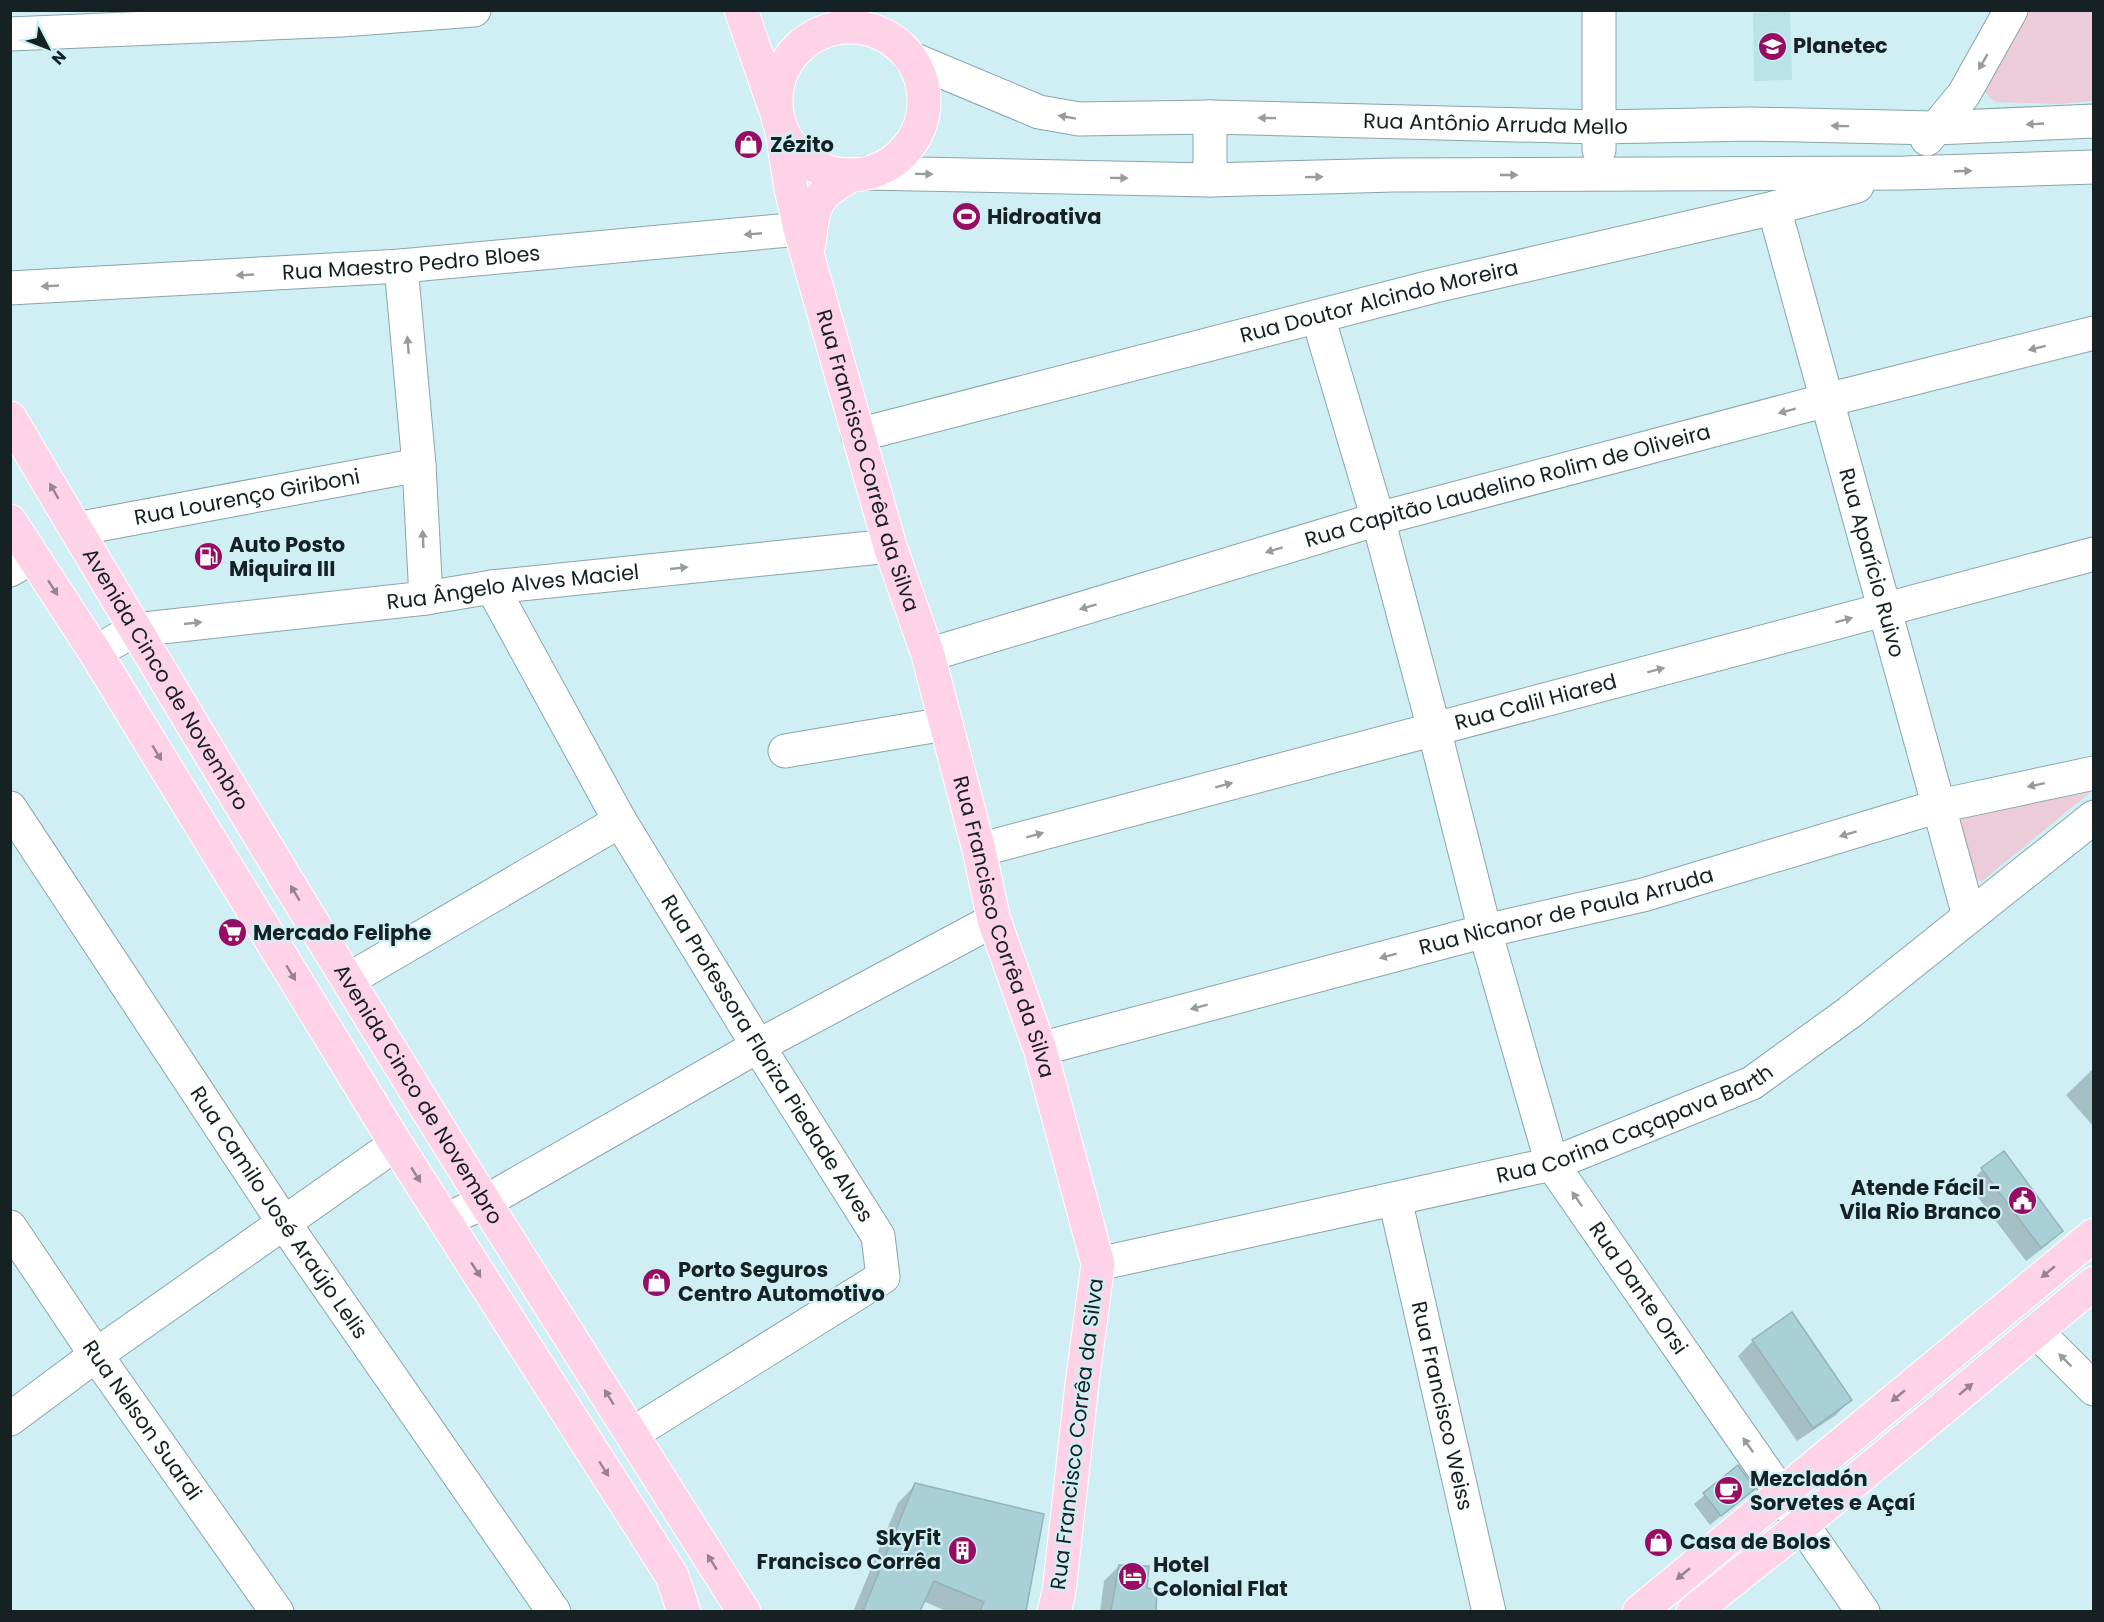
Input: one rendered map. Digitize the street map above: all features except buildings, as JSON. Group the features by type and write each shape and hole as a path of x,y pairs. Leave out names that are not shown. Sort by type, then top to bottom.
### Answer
{"main road":[{"name":"Rua Francisco Corrêa da Silva","path":"741,10 779,121 791,189 806,237 858,435 890,546 928,656 979,850 994,920 1040,1049 1098,1264 1059,1592 1054,1611"},
{"path":"806,237 816,202 835,185 888,164 907,148 919,128 924,103 921,79 910,58 893,40 838,10"},
{"path":"859,174 834,174 817,168 791,147 779,121 777,86 786,63 802,44 831,30 847,27 871,30"},
{"name":"Avenida Cinco de Novembro","path":"10,418 135,630 348,980 485,1202 744,1611"},
{"path":"10,521 22,563 95,652 396,1144 672,1576 684,1611"},
{"path":"1639,1611 2094,1235"},
{"path":"1693,1611 1803,1524 2094,1283"}],"street":[{"path":"10,34 337,15 474,10"},
{"path":"1599,10 1599,174"},
{"path":"1904,173 1935,128 1964,94 2011,10"},
{"name":"Rua Antônio Arruda Mello","path":"910,58 1039,112 1079,119 1210,117 1599,127 1751,124 1935,128 2094,121"},
{"path":"1210,117 1210,180"},
{"path":"859,174 1210,180 1382,175 1904,173 2094,167"},
{"name":"Rua Doutor Alcindo Moreira","path":"858,435 1435,286 1774,208 1904,173"},
{"name":"Rua Aparício Ruivo","path":"1774,208 1969,916"},
{"name":"Rua Maestro Pedro Bloes","path":"10,288 400,266 806,237"},
{"path":"400,266 419,465 426,598"},
{"name":"Rua Dante Orsi","path":"1318,316 1378,519 1485,931 1552,1164 1863,1611"},
{"name":"Rua Capitão Laudelino Rolim de Oliveira","path":"928,656 1378,519 1827,400 2094,333"},
{"name":"Rua Lourenço Giriboni","path":"76,529 419,465"},
{"name":"Rua Ângelo Alves Maciel","path":"135,630 426,598 492,587 890,546"},
{"name":"Rua Calil Hiared","path":"979,850 2094,554"},
{"name":"Rua Professora Floriza Piedade Alves","path":"492,587 620,821 878,1236 883,1277 632,1434"},
{"path":"95,652 135,630"},
{"path":"785,752 945,724"},
{"name":"Rua Nicanor de Paula Arruda","path":"1040,1049 1485,931 1643,895 1939,806 2094,773"},
{"name":"Rua Camilo José Araújo Lelis","path":"10,808 285,1223 554,1611"},
{"name":"Rua Corina Caçapava Barth","path":"1098,1264 1552,1164 1752,1083 1850,1012 2094,817"},
{"path":"348,980 620,821"},
{"path":"445,1220 485,1202 758,1046 994,920"},
{"path":"10,1419 96,1354 396,1144"},
{"name":"Rua Francisco Weiss","path":"1395,1199 1489,1611"},
{"name":"Rua Nelson Suardi","path":"10,1227 96,1354 277,1611"},
{"path":"2036,1331 2094,1389"}],"shaded area":[{"name":"Planetec","path":"1790,11 1792,80 1754,81 1753,13"},
{"path":"2022,11 2091,11 2094,16 2093,101 2060,104 1996,102 1983,89"},
{"path":"2093,783 2093,790 1981,882 1974,875 1954,819"}],"place":[{"name":"Planetec","path":"1772,46"},
{"name":"Zézito","path":"749,145"},
{"name":"Hidroativa","path":"966,217"},
{"name":"Auto Posto Miquira III","path":"208,557"},
{"name":"Mercado Feliphe","path":"232,933"},
{"name":"Atende Fácil - Vila Rio Branco","path":"2022,1200"},
{"name":"Porto Seguros Centro Automotivo","path":"657,1282"},
{"name":"Mezcladón Sorvetes e Açaí","path":"1729,1491"},
{"name":"Casa de Bolos","path":"1659,1542"},
{"name":"SkyFit Francisco Corrêa","path":"962,1550"},
{"name":"Hotel Colonial Flat","path":"1132,1577"}]}
